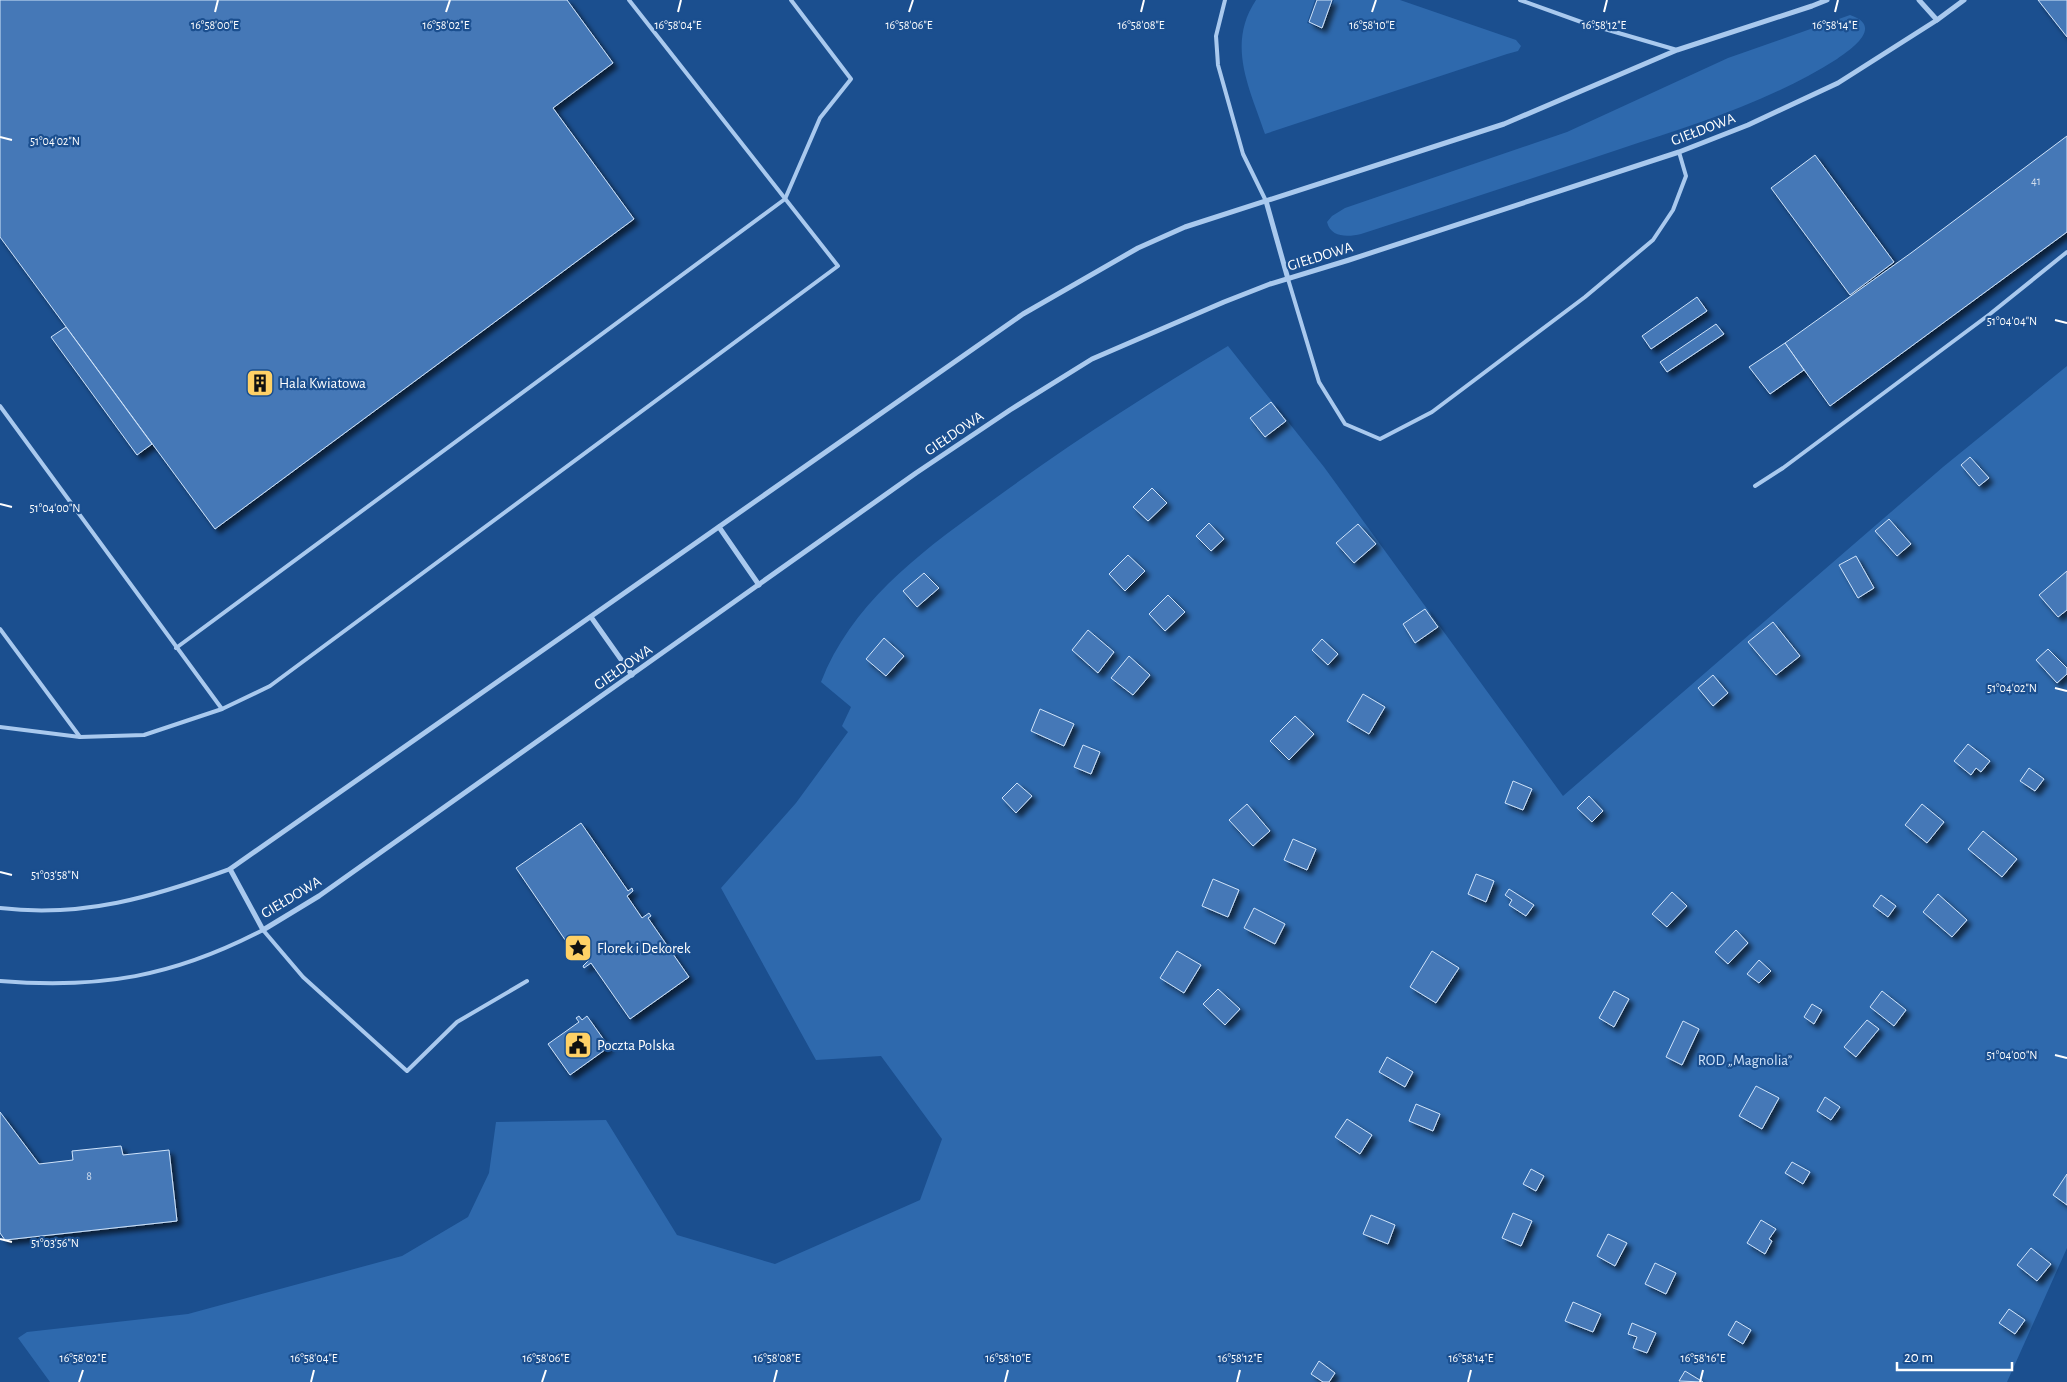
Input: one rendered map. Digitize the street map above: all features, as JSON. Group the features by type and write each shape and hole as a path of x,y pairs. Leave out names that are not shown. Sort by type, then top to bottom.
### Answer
{"street":[{"path":"230,869 1023,314 1138,248 1185,227 1504,124 1677,50 1827,0"},
{"path":"1919,0 1937,20"},
{"name":"GIEŁDOWA","path":"230,869 263,930 319,896 916,473 1010,410 1092,359 1224,302 1288,279 1679,152 1748,125 1838,84 1937,20 1964,0"},
{"path":"1266,201 1288,279"},
{"path":"719,527 759,585"},
{"path":"591,617 632,676"}],"lane":[{"path":"0,727 80,737 144,734 222,709 270,686 838,266 629,0"},
{"path":"176,648 785,198 820,118 851,79 791,0"},
{"path":"1225,0 1216,36 1218,65 1243,154 1266,201"},
{"path":"1520,0 1584,23 1677,50"},
{"path":"1288,279 1319,382 1345,424 1380,439 1432,412 1585,297 1653,240 1673,210 1686,176 1679,152"},
{"path":"1755,486 1783,468 1990,314 2067,252"},
{"path":"0,406 222,709"},
{"path":"0,629 80,737"},
{"path":"0,908 53,912 107,906 170,891 230,869"},
{"path":"0,981 62,984 102,982 135,976 199,959 227,948 263,930 303,977 407,1071 457,1022 527,980"}],"green space":[{"path":"1256,0 1315,0 1307,23 1322,29 1334,0 1400,0 1516,40 1521,46 1518,51 1265,134 1248,84 1242,50 1247,17"},
{"path":"1850,15 1860,20 1864,25 1865,31 1857,44 1812,74 1732,111 1361,234 1351,236 1336,234 1329,227 1327,222 1332,216 1345,208 1567,132 1728,58"},
{"name":"ROD „Magnolia”","path":"1228,346 1324,467 1563,796 1943,467 2067,366 2067,1248 2007,1382 50,1382 18,1338 27,1332 188,1314 402,1256 468,1217 489,1173 496,1122 606,1120 677,1235 775,1264 920,1200 942,1139 881,1056 816,1060 721,888 796,803 848,732 842,726 851,707 821,682 835,652 853,624 874,598 923,553 1031,472 1114,416"}],"building":[{"name":"Hala Kwiatowa","path":"0,0 567,0 613,63 553,108 634,219 215,529 0,237"},
{"path":"1317,0 1332,0 1322,28 1309,22"},
{"path":"2038,0 2067,0 2067,37"},
{"path":"2067,136 2067,232 1830,406 1785,343 1911,253"},
{"path":"1815,155 1894,262 1850,295 1771,188"},
{"path":"1697,297 1707,311 1651,349 1642,336"},
{"path":"1716,324 1724,334 1667,372 1660,362"},
{"path":"66,327 152,444 137,455 51,337"},
{"path":"1785,343 1804,370 1770,394 1749,367"},
{"path":"1271,402 1286,421 1265,437 1250,418"},
{"path":"1970,457 1989,478 1979,486 1961,465"},
{"path":"1152,488 1167,503 1148,521 1133,507"},
{"path":"1889,519 1911,544 1897,556 1875,531"},
{"path":"1209,523 1224,539 1211,551 1196,536"},
{"path":"1358,524 1376,544 1354,563 1336,543"},
{"path":"1128,555 1145,571 1125,591 1109,574"},
{"path":"1856,556 1874,588 1858,598 1839,565"},
{"path":"2067,571 2067,610 2058,617 2039,595"},
{"path":"924,573 939,588 917,607 903,591"},
{"path":"1168,595 1185,612 1165,631 1149,614"},
{"path":"1425,609 1438,627 1415,643 1403,624"},
{"path":"1773,622 1800,656 1776,675 1748,642"},
{"path":"1088,630 1114,652 1098,673 1072,650"},
{"path":"884,638 904,656 886,676 866,659"},
{"path":"1322,639 1338,654 1328,665 1312,650"},
{"path":"2048,649 2067,668 2067,674 2057,683 2036,660"},
{"path":"1129,656 1150,675 1133,695 1111,678"},
{"path":"1713,675 1728,693 1713,706 1698,688"},
{"path":"1363,694 1385,707 1369,734 1347,721"},
{"path":"1040,709 1074,724 1064,746 1031,731"},
{"path":"1295,716 1314,734 1289,760 1270,741"},
{"path":"1968,744 1990,761 1981,772 1976,768 1971,775 1954,761"},
{"path":"1083,745 1100,752 1091,774 1074,767"},
{"path":"2029,768 2044,779 2035,791 2020,781"},
{"path":"1513,781 1532,789 1523,810 1505,803"},
{"path":"1017,783 1032,796 1016,813 1002,798"},
{"path":"1589,796 1603,811 1592,822 1577,808"},
{"path":"1247,804 1270,831 1253,846 1229,820"},
{"path":"1922,804 1944,822 1927,843 1905,825"},
{"path":"581,823 628,891 632,888 633,891 627,896 642,918 649,913 651,916 648,918 689,977 630,1019 591,963 584,968 583,966 589,960 579,945 572,950 516,868"},
{"path":"1983,831 2017,859 2002,877 1968,849"},
{"path":"1293,839 1316,849 1307,870 1284,860"},
{"path":"1476,874 1494,881 1486,902 1468,894"},
{"path":"1213,879 1239,890 1228,917 1202,906"},
{"path":"1509,889 1534,905 1526,916 1509,905 1512,900 1505,895"},
{"path":"1672,892 1687,906 1667,927 1652,914"},
{"path":"1938,894 1967,920 1952,937 1923,912"},
{"path":"1881,895 1896,906 1888,917 1873,906"},
{"path":"1254,908 1285,924 1275,944 1244,928"},
{"path":"1736,930 1748,943 1728,964 1715,952"},
{"path":"1177,951 1201,965 1184,993 1160,978"},
{"path":"1432,951 1459,968 1436,1003 1410,987"},
{"path":"1759,960 1771,971 1759,983 1747,974"},
{"path":"1218,989 1240,1009 1225,1025 1203,1004"},
{"path":"1614,991 1629,999 1614,1027 1599,1018"},
{"path":"1882,991 1906,1010 1894,1026 1870,1007"},
{"path":"1812,1004 1822,1010 1814,1024 1804,1017"},
{"name":"Poczta Polska","path":"579,1016 582,1020 587,1016 609,1047 570,1075 548,1044 579,1022 576,1018"},
{"path":"1867,1020 1879,1029 1856,1057 1844,1047"},
{"path":"1683,1021 1699,1029 1682,1065 1666,1057"},
{"path":"1387,1057 1413,1072 1405,1087 1379,1072"},
{"path":"1756,1086 1779,1098 1762,1129 1739,1116"},
{"path":"1825,1097 1840,1107 1831,1120 1817,1111"},
{"path":"1416,1104 1440,1114 1433,1131 1409,1121"},
{"path":"0,1112 39,1164 73,1160 72,1151 121,1146 123,1155 169,1150 177,1221 5,1240 0,1233"},
{"path":"1347,1119 1372,1135 1360,1154 1335,1137"},
{"path":"1792,1162 1810,1172 1803,1184 1785,1173"},
{"path":"1531,1169 1544,1176 1536,1191 1523,1184"},
{"path":"2067,1174 2067,1205 2053,1195"},
{"path":"1513,1213 1532,1221 1521,1246 1502,1238"},
{"path":"1371,1215 1395,1225 1388,1244 1363,1234"},
{"path":"1761,1220 1776,1229 1769,1239 1772,1241 1765,1254 1747,1243"},
{"path":"1608,1234 1627,1243 1615,1266 1597,1256"},
{"path":"2031,1248 2051,1264 2037,1281 2017,1265"},
{"path":"1655,1263 1676,1273 1666,1294 1645,1284"},
{"path":"1573,1302 1601,1314 1593,1332 1565,1321"},
{"path":"2009,1309 2025,1320 2015,1334 1999,1323"},
{"path":"1736,1321 1751,1330 1743,1344 1728,1335"},
{"path":"1632,1323 1656,1333 1647,1353 1633,1348 1637,1337 1628,1334"},
{"path":"1319,1361 1335,1373 1329,1382 1323,1382 1311,1374"},
{"path":"1685,1371 1703,1382 1679,1381"}],"place":[{"name":"Hala Kwiatowa","path":"260,383"},
{"name":"Florek i Dekorek","path":"578,948"},
{"name":"Poczta Polska","path":"578,1045"}]}
